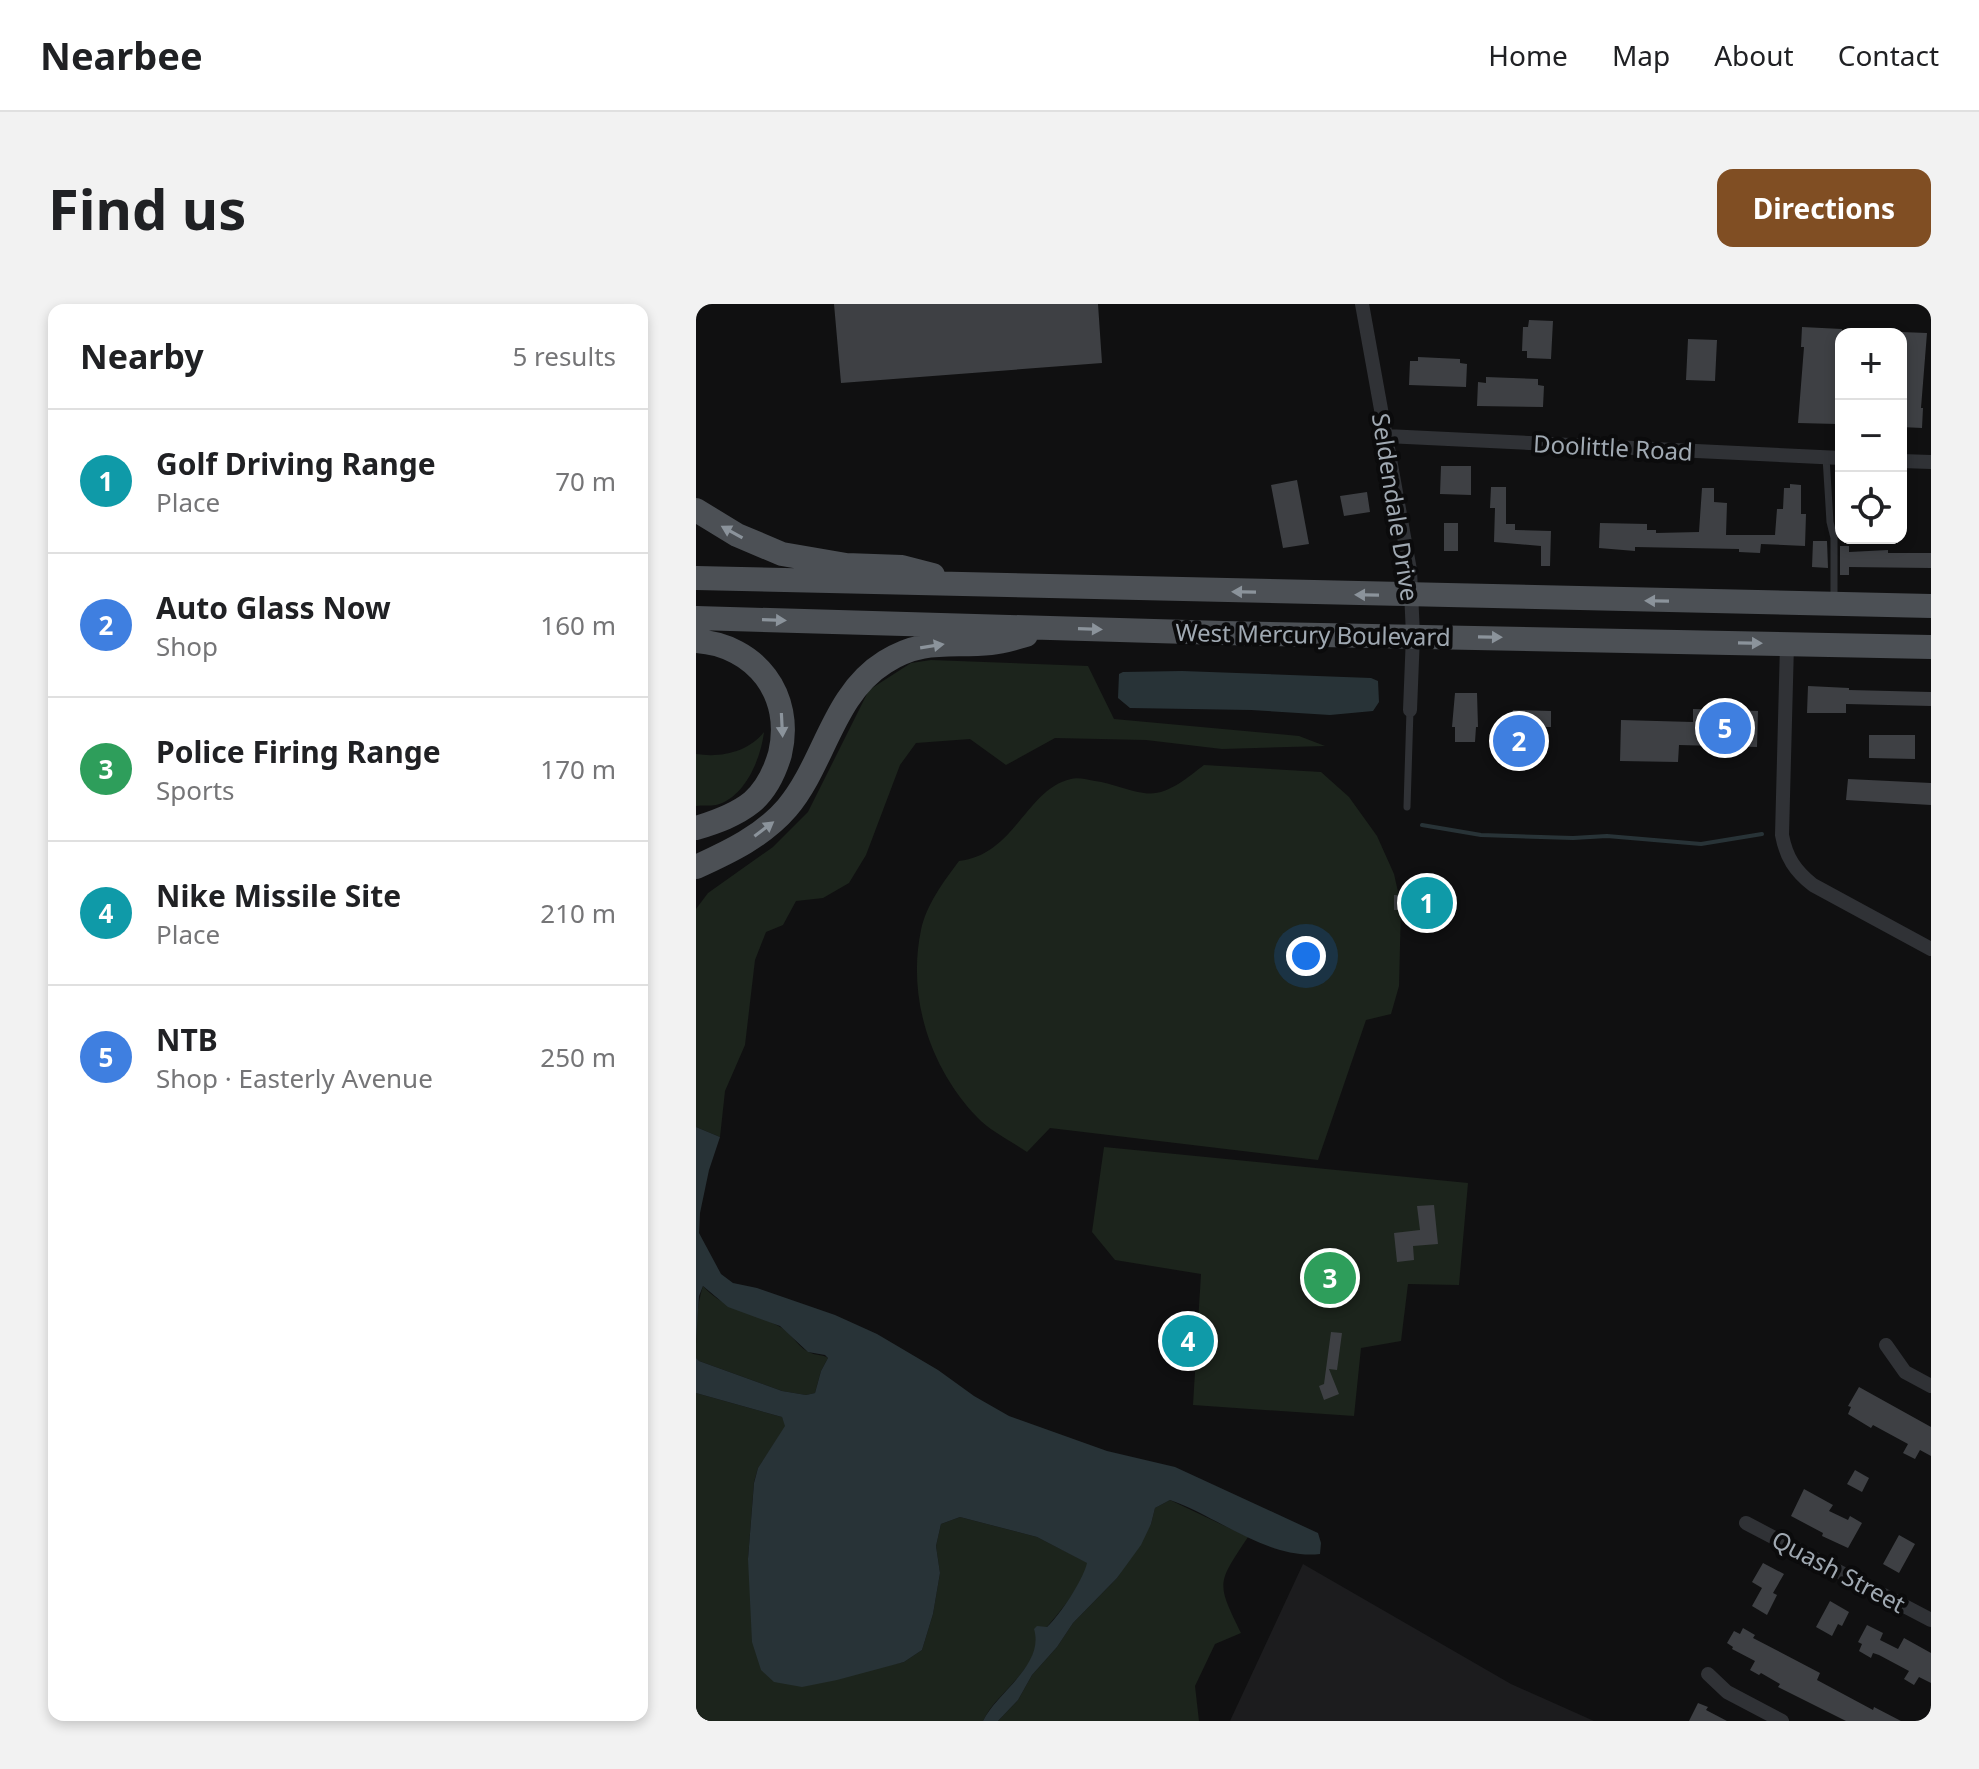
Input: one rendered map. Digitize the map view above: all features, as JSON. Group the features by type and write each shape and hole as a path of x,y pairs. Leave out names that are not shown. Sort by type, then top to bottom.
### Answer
{"main road":[{"path":"696,510 737,535 782,554 846,565 902,567 970,586"},
{"name":"West Mercury Boulevard","path":"696,578 1931,606"},
{"name":"West Mercury Boulevard","path":"696,618 1931,647"},
{"path":"696,867 746,842 771,825 789,806 855,689 885,662 909,650 936,643 992,643 1057,628"},
{"path":"696,641 731,649 760,668 781,702 783,740 775,772 754,801 723,820 696,828"}],"street":[{"name":"Seldendale Drive","path":"1362,304 1412,596 1410,710"},
{"name":"Doolittle Road","path":"1386,436 1834,458"},
{"path":"1907,461 1931,462"},
{"path":"1787,644 1782,835 1789,860 1813,885 1931,949"},
{"path":"1886,1345 1905,1372 1931,1386"},
{"name":"Quash Street","path":"1746,1523 1931,1620"},
{"path":"1708,1674 1727,1692 1782,1721"}],"lane":[{"path":"1834,458 1834,604"},
{"name":"Seldendale Drive","path":"1407,807 1410,710"}],"shaded area":[{"path":"931,660 1088,666 1114,719 1299,736 1325,746 1222,749 1146,740 1055,738 1006,765 970,739 916,743 900,765 866,855 849,883 823,898 796,901 783,925 766,932 755,960 745,1045 725,1091 720,1137 696,1127 696,909 708,893 773,847 808,812 869,690 911,663"},
{"path":"1182,671 1371,678 1378,681 1379,702 1373,711 1330,715 1130,708 1118,698 1119,674 1123,672"},
{"path":"764,732 755,765 743,786 726,801 696,806 696,754 733,752 758,739"},
{"path":"1204,765 1321,772 1349,797 1377,836 1394,874 1401,905 1399,986 1391,1014 1366,1020 1318,1160 1050,1128 1027,1152 977,1117 946,1077 935,1054 920,1006 917,981 921,930 931,902 959,861 978,856 994,847 1042,795 1056,785 1080,778 1138,792 1160,792 1176,785"},
{"path":"696,1127 720,1137 709,1170 699,1233 721,1274 733,1283 757,1288 835,1315 877,1334 1009,1416 1107,1451 1175,1467 1318,1533 1320,1554 1301,1554 1262,1544 1170,1500 1155,1508 1141,1545 1117,1578 1073,1623 1032,1675 1018,1700 998,1721 983,1721 1026,1667 1036,1642 1034,1629 1037,1626 1047,1627 1058,1614 1076,1588 1087,1563 1037,1537 960,1517 941,1524 936,1546 940,1573 933,1614 922,1650 904,1662 837,1680 802,1687 774,1682 761,1670 752,1642 748,1559 758,1468 785,1426 782,1417 696,1393 696,1358 782,1391 806,1395 815,1393 828,1358 808,1352 780,1326 728,1307 703,1286 699,1296 696,1341"},
{"path":"1104,1147 1468,1183 1459,1285 1408,1284 1401,1341 1361,1348 1354,1416 1193,1405 1201,1274 1115,1260 1092,1232"},
{"path":"703,1286 721,1301 782,1328 807,1351 828,1358 815,1393 806,1395 782,1391 699,1361 696,1358 697,1321"},
{"path":"696,1393 782,1417 786,1426 758,1468 754,1482 748,1559 872,1669 904,1662 922,1650 933,1614 940,1573 936,1546 941,1524 960,1517 1037,1537 1088,1563 1074,1593 1037,1638 1030,1662 983,1721 696,1721"},
{"path":"1170,1500 1248,1537 1230,1565 1224,1584 1227,1603 1241,1633 1215,1644 1195,1686 1199,1721 998,1721 1018,1700 1032,1675 1073,1623 1117,1578 1151,1524 1155,1508"},
{"path":"1303,1564 1511,1684 1594,1721 1230,1721"}],"building":[{"path":"834,304 1098,304 1102,363 841,383"},
{"path":"1529,320 1553,321 1551,359 1527,358 1527,351 1522,351 1523,327 1528,327"},
{"path":"1802,327 1835,329 1835,424 1798,423 1804,347 1801,347"},
{"path":"1907,332 1927,333 1922,428 1907,427"},
{"path":"1688,339 1717,340 1715,381 1686,380"},
{"path":"1418,357 1460,359 1460,363 1467,364 1466,387 1409,385 1410,361 1418,361"},
{"path":"1486,377 1538,379 1538,385 1544,386 1543,407 1477,406 1478,382 1486,383"},
{"path":"1441,466 1471,466 1471,495 1440,494"},
{"path":"1297,480 1309,544 1283,548 1271,485"},
{"path":"1790,484 1801,485 1801,514 1806,514 1805,546 1761,544 1760,553 1739,552 1739,549 1635,547 1635,551 1599,548 1600,523 1647,524 1647,530 1656,530 1656,533 1699,532 1702,488 1714,488 1714,502 1727,503 1726,535 1775,535 1777,509 1783,509 1784,488 1790,488"},
{"path":"1491,487 1506,487 1506,524 1515,524 1515,530 1551,531 1550,566 1541,566 1541,546 1494,542 1495,508 1490,508"},
{"path":"1367,492 1370,512 1344,516 1340,496"},
{"path":"1444,523 1458,523 1458,551 1444,551"},
{"path":"1813,541 1827,541 1828,568 1812,567"},
{"path":"1840,546 1849,546 1849,552 1888,550 1888,553 1931,553 1931,568 1849,567 1849,575 1840,575"},
{"path":"1808,686 1931,692 1931,706 1846,704 1846,713 1807,713"},
{"path":"1455,693 1477,693 1475,742 1455,742 1455,727 1452,727"},
{"path":"1693,709 1758,711 1757,747 1679,745 1678,762 1620,761 1621,720 1693,722"},
{"path":"1513,710 1551,711 1551,727 1526,727 1526,756 1512,755"},
{"path":"1869,735 1915,735 1915,759 1869,758"},
{"path":"1848,779 1931,783 1931,805 1846,800"},
{"path":"1394,895 1436,896 1432,919 1422,919 1422,910 1394,910"},
{"path":"1434,1205 1438,1244 1413,1246 1414,1260 1397,1262 1394,1233 1420,1230 1417,1206"},
{"path":"1331,1332 1342,1333 1337,1370 1329,1369 1339,1394 1324,1400 1319,1386 1324,1384"},
{"path":"1859,1387 1931,1427 1931,1456 1920,1450 1915,1459 1903,1453 1908,1444 1848,1414 1851,1407 1848,1406"},
{"path":"1855,1470 1869,1478 1862,1492 1847,1484"},
{"path":"1804,1489 1833,1505 1829,1511 1848,1520 1850,1516 1862,1523 1848,1548 1791,1516"},
{"path":"1899,1535 1915,1544 1899,1573 1883,1564"},
{"path":"1763,1563 1784,1574 1773,1593 1777,1595 1767,1615 1752,1606 1762,1588 1752,1582"},
{"path":"1830,1601 1849,1612 1832,1636 1816,1627"},
{"path":"1867,1625 1883,1633 1880,1640 1898,1649 1904,1638 1931,1653 1931,1683 1919,1677 1914,1685 1904,1679 1909,1671 1879,1655 1873,1653 1871,1658 1859,1651 1862,1644 1858,1642"},
{"path":"1743,1628 1755,1635 1753,1638 1820,1673 1817,1680 1901,1721 1846,1721 1778,1687 1780,1684 1750,1670 1755,1661 1727,1643 1734,1631 1740,1634"},
{"path":"1698,1703 1708,1707 1706,1710 1727,1721 1689,1721"}],"waterway":[{"path":"1422,825 1481,835 1607,836 1701,844 1762,834"}],"place":[{"name":"NTB","path":"1725,728"},
{"name":"Auto Glass Now","path":"1519,741"},
{"name":"Golf Driving Range","path":"1427,903"},
{"name":"Police Firing Range","path":"1330,1278"},
{"name":"Nike Missile Site","path":"1188,1341"}]}
